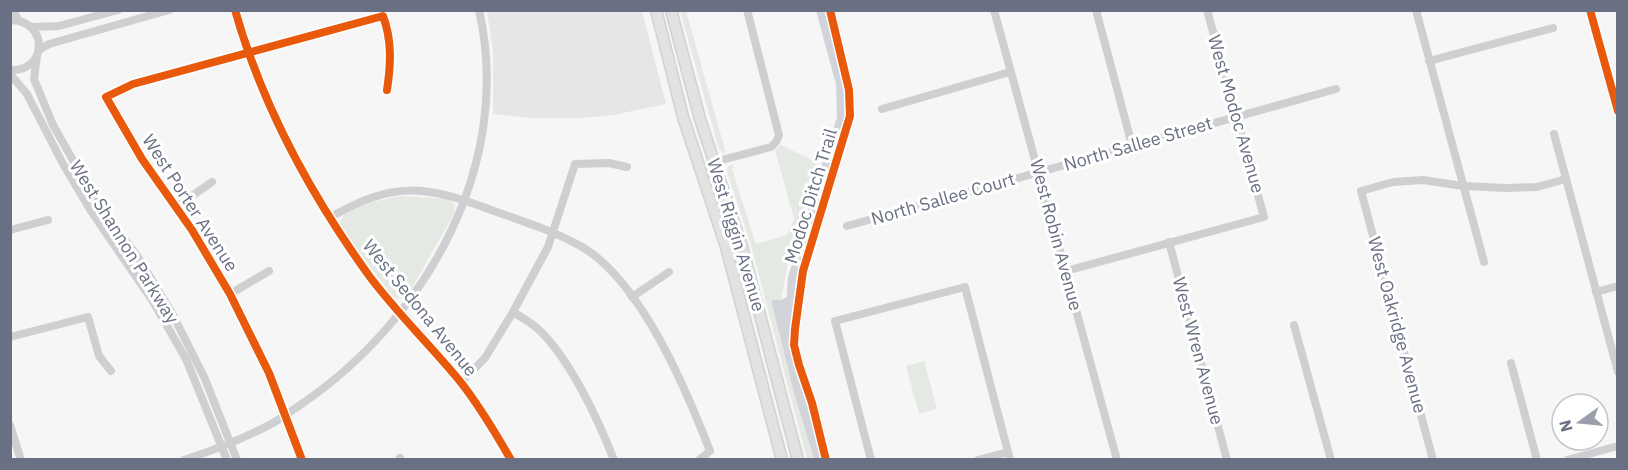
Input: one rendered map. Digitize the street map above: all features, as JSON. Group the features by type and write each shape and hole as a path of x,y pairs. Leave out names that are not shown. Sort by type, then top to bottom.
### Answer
{"main road":[{"name":"West Riggin Avenue","path":"656,10 686,124 724,239 782,459"},
{"name":"West Riggin Avenue","path":"671,10 698,111 738,234 798,459"}],"street":[{"path":"13,10 14,20 32,27 59,26 118,10"},
{"path":"10,72 27,67 49,44 169,10"},
{"name":"West Sedona Avenue","path":"235,10 272,109 301,168 331,217 371,277 400,314 461,382 487,418 511,459"},
{"path":"184,459 222,446 273,423 316,394 356,362 400,314 422,284 447,241 471,184 484,121 486,87 484,33 479,10"},
{"path":"714,162 771,147 778,135 747,10"},
{"name":"West Robin Avenue","path":"994,10 1117,459"},
{"path":"1096,10 1132,145"},
{"name":"West Modoc Avenue","path":"1169,242 1264,217 1207,10"},
{"path":"1416,10 1484,262"},
{"path":"1590,10 1617,111"},
{"path":"249,52 383,16 388,31 391,65 387,90"},
{"name":"West Shannon Parkway","path":"32,27 39,42 34,79 53,125 95,199 138,257 172,313 205,380 237,459"},
{"path":"1430,61 1553,28"},
{"name":"West Porter Avenue","path":"249,52 133,84 106,97 142,159 176,207 230,294 269,373 302,459"},
{"name":"West Shannon Parkway","path":"10,72 27,94 86,202 152,300 186,359 227,459"},
{"path":"882,109 1010,72"},
{"path":"1237,116 1336,89"},
{"name":"North Sallee Street","path":"1039,172 1237,116"},
{"path":"1554,134 1617,372"},
{"path":"461,382 485,358 548,247 575,164 609,163 627,167"},
{"name":"North Sallee Court","path":"847,226 1039,172"},
{"path":"1463,186 1538,187 1566,179"},
{"name":"West Oakridge Avenue","path":"1433,459 1361,191 1394,182 1423,180 1463,186"},
{"path":"176,207 212,182"},
{"path":"331,217 369,197 402,190 435,192 465,200 552,233 584,249 619,280 632,297 676,370 710,451 699,459"},
{"path":"10,230 48,220"},
{"path":"1066,271 1169,242"},
{"name":"West Wren Avenue","path":"1169,242 1227,459"},
{"path":"230,294 269,271"},
{"path":"632,297 669,272"},
{"path":"1596,292 1617,286"},
{"path":"871,459 835,321 965,287 1009,456 978,459"},
{"path":"513,312 537,328 555,350 581,389 614,459"},
{"path":"10,338 88,317 99,356 111,371"},
{"path":"1293,325 1331,459"},
{"path":"1511,363 1537,459"},
{"path":"10,425 21,459"},
{"path":"1567,459 1617,446"}],"shaded area":[{"path":"487,11 642,11 666,104 613,115 582,118 531,118 493,114 493,51"},
{"path":"680,11 686,11 726,153 719,149"},
{"path":"781,145 818,163 790,251 781,300 771,300 794,393 814,459 807,459 751,245 727,172 731,164 734,167 732,169 756,244 787,235 794,219 775,150"},
{"path":"402,196 448,199 454,203 455,212 409,293 406,297 399,298 392,296 340,223 344,214 357,207"},
{"path":"803,290 798,342 829,459 814,459 794,393 771,300 781,300"},
{"path":"924,361 937,409 919,414 906,366"}],"waterway":[{"path":"790,305 792,278 841,118 840,84 820,10"}],"cycle path":[{"path":"235,10 259,81 274,115 328,215 380,290 466,389 511,460"},
{"name":"Modoc Ditch Trail","path":"826,460 794,345 803,271 850,116 849,90 830,10"},
{"path":"1590,10 1618,111"},
{"path":"302,460 269,373 230,294 192,230 142,159 106,97 133,84 383,16 390,52 387,90"}]}
